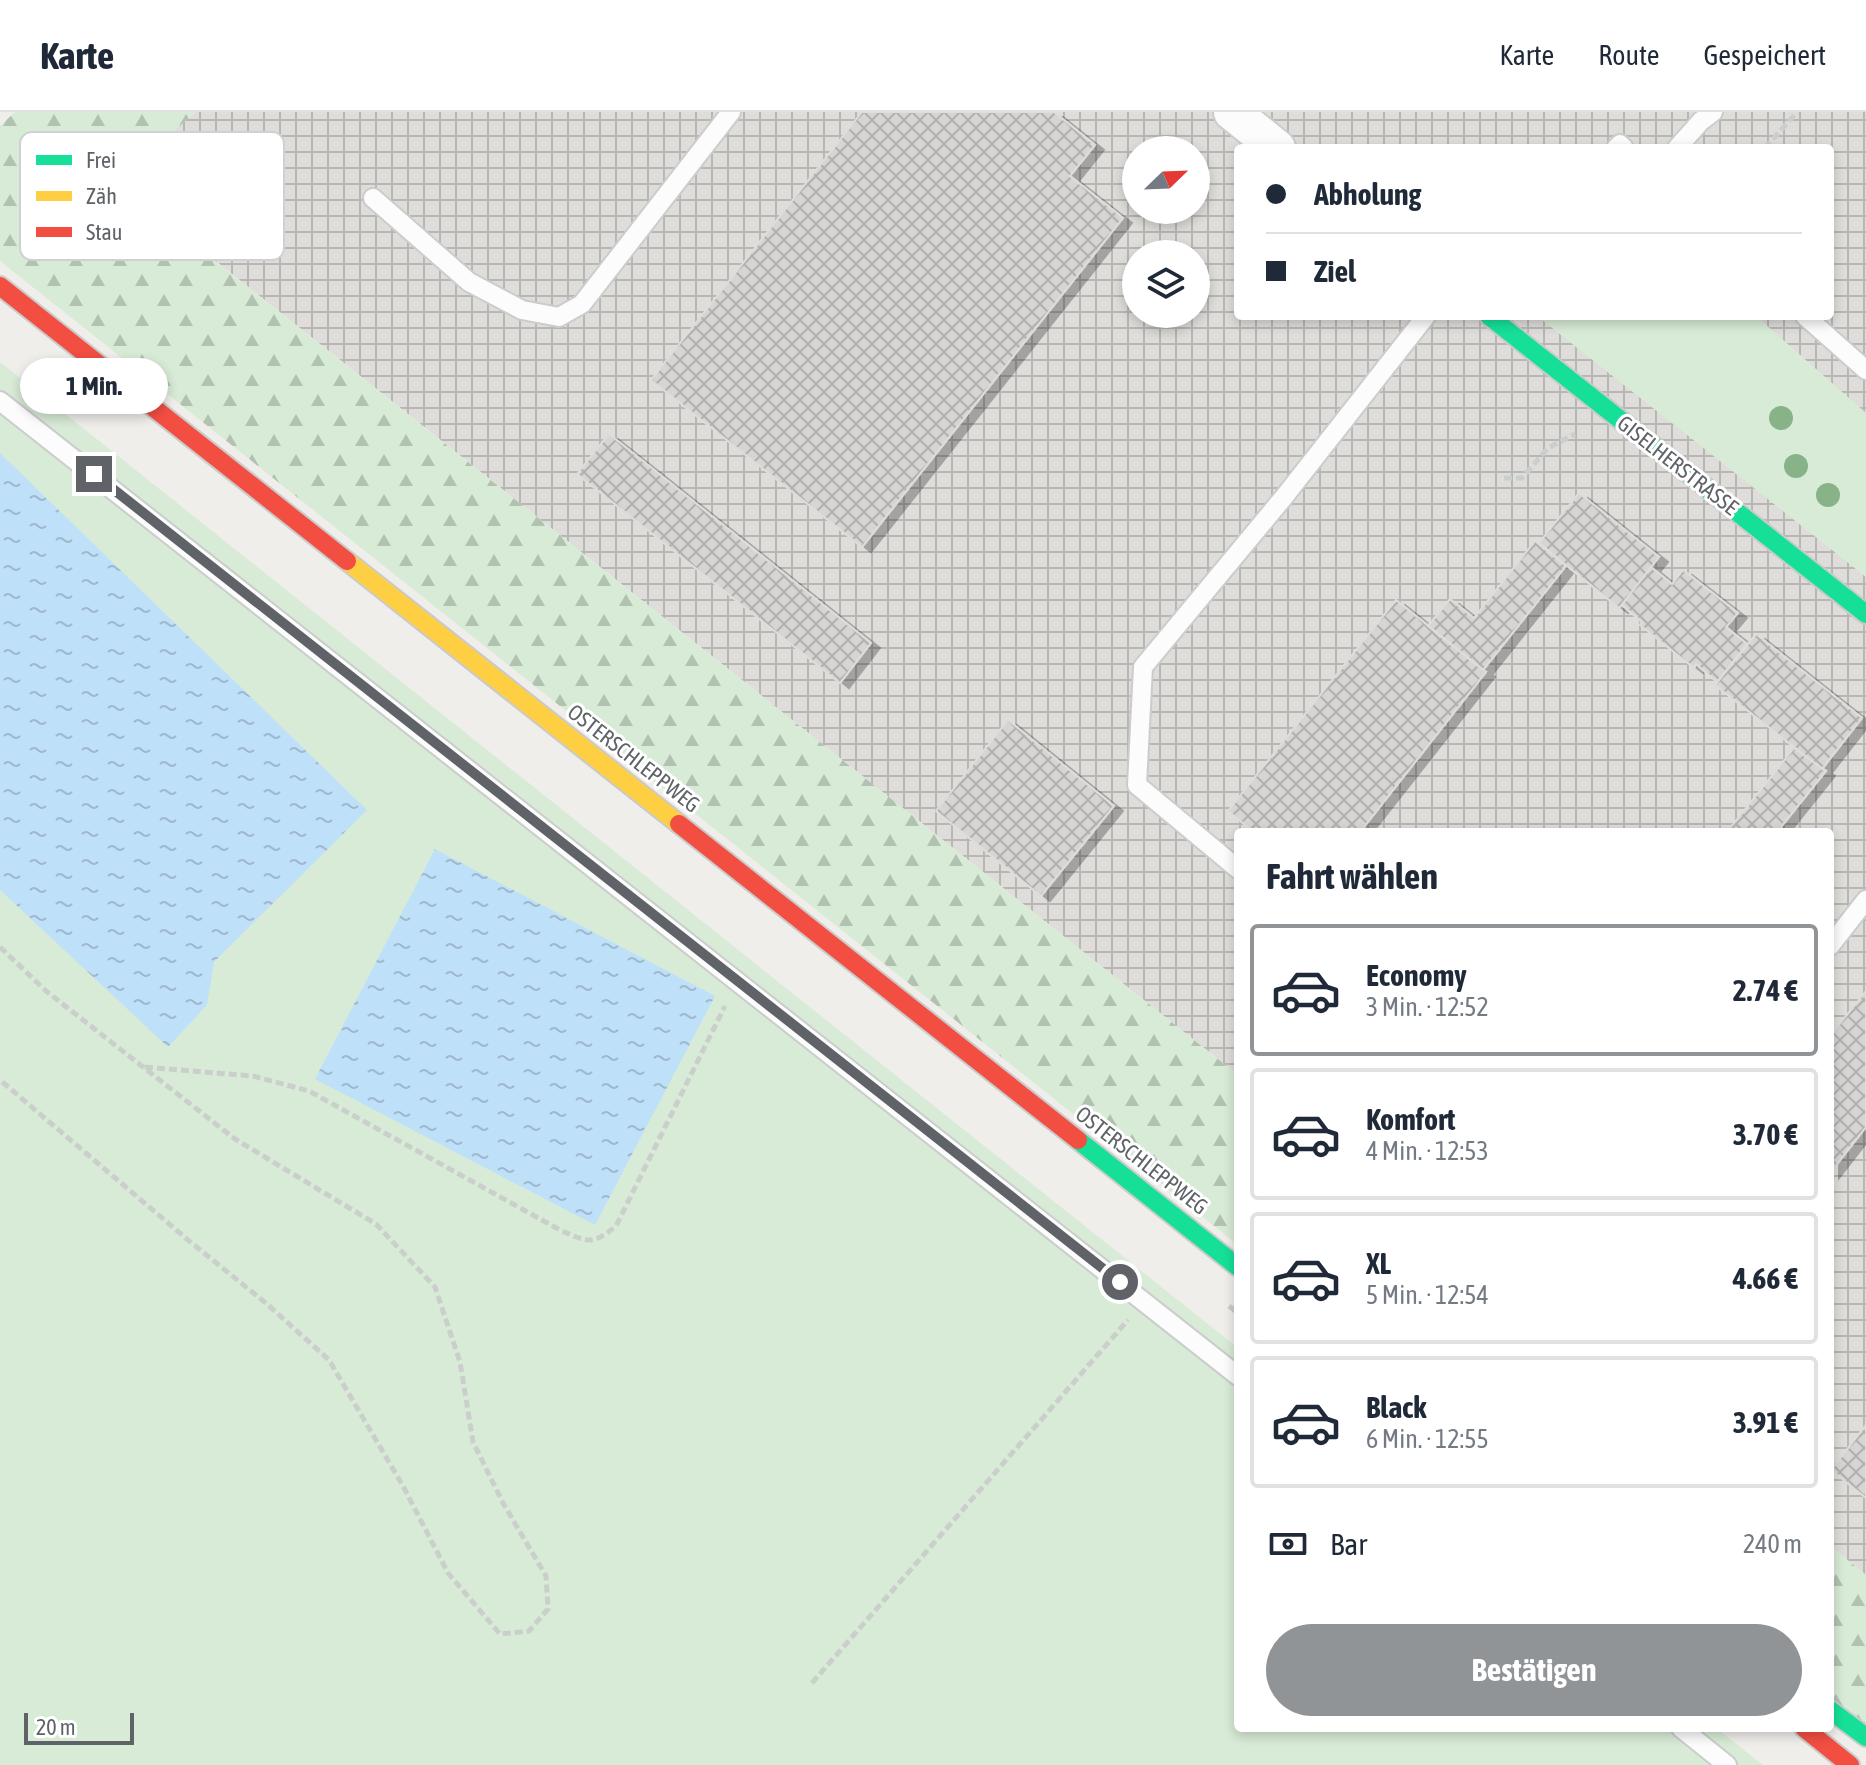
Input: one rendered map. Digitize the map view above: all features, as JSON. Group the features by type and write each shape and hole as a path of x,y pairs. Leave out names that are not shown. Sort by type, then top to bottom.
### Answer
{"street":[{"path":"1232,112 1272,144"},
{"name":"OSTERSCHLEPPWEG","path":"0,286 1234,1264"},
{"name":"GISELHERSTRASSE","path":"1494,320 1866,614"},
{"path":"1834,1713 1866,1737"},
{"path":"1809,1732 1850,1765"}],"lane":[{"path":"373,198 469,282 522,310 559,317 582,304 731,112"},
{"path":"1681,144 1713,112"},
{"path":"1234,866 1137,785 1143,667 1284,497 1423,320"},
{"path":"1810,320 1866,370"},
{"path":"0,401 1234,1373"},
{"path":"1834,941 1866,900"},
{"path":"1686,1732 1727,1765"}],"path":[{"path":"1769,144 1797,112"},
{"path":"1504,478 1522,478 1548,448 1579,432"},
{"path":"0,947 46,991 235,1139 376,1224 435,1287 460,1362 473,1442 503,1503 546,1576 548,1609 529,1631 500,1634 448,1573 403,1486 329,1360 267,1304 0,1080"},
{"path":"143,1067 253,1076 309,1091 560,1230 582,1240 600,1240 616,1226 738,981"},
{"path":"812,1683 1144,1301"}],"shaded area":[{"path":"196,112 1866,112 1866,1575 1834,1549 1834,828 1234,828 1234,1072 214,260 284,260 284,132 172,132"}],"green space":[{"path":"15,112 196,112 173,132 20,132 20,260 214,260 1234,1072 1234,1242 0,261 0,126"},
{"path":"1542,320 1761,320 1866,413 1866,577"},
{"path":"0,362 1234,1345 1234,1732 1721,1732 1763,1765 0,1765"},
{"path":"1834,1549 1866,1575 1866,1725 1834,1701"}],"water":[{"path":"0,453 367,810 214,962 207,1005 168,1047 0,890"},
{"path":"435,849 715,996 595,1225 315,1079"}],"building":[{"path":"862,112 1054,112 1095,145 1070,176 1122,219 862,547 651,380"},
{"path":"609,434 871,643 840,683 577,474"},
{"path":"1579,493 1659,557 1619,608 1539,543"},
{"path":"1535,541 1566,566 1483,670 1428,626 1450,599 1474,618"},
{"path":"1651,567 1672,584 1683,570 1738,613 1726,627 1747,644 1717,682 1696,664 1694,668 1640,625 1642,622 1622,605"},
{"path":"1396,600 1486,672 1363,828 1249,828 1228,811"},
{"path":"1756,634 1862,718 1822,769 1715,685"},
{"path":"1008,720 1114,806 1041,896 936,811"},
{"path":"1794,748 1826,771 1780,828 1730,828"},
{"path":"1866,991 1866,1127 1834,1168 1834,1031"},
{"path":"1866,1425 1866,1498 1834,1472 1834,1466"}],"traffic: fast":[{"path":"1494,320 1866,614"},
{"path":"1078,1140 1234,1264"},
{"path":"1834,1713 1866,1737"}],"traffic: slow":[{"path":"347,561 679,824"}],"traffic: jam":[{"path":"0,286 347,561"},
{"path":"679,824 1078,1140"},
{"path":"1809,1732 1850,1765"}],"route":[{"path":"94,474 1120,1282"}]}
